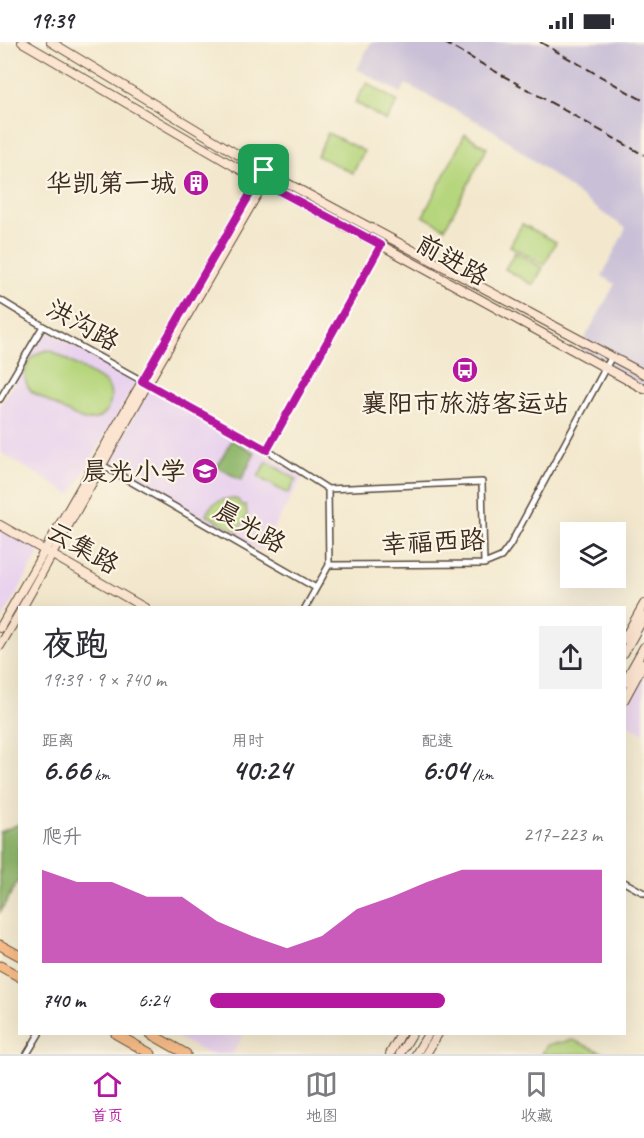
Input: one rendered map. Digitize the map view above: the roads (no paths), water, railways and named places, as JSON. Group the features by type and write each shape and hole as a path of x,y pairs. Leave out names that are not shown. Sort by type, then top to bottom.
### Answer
{"main road":[{"name":"前进路","path":"22,42 261,182 644,389"},
{"name":"前进路","path":"51,42 267,172 644,374"},
{"path":"0,628 267,172"},
{"path":"23,606 102,465 145,382"},
{"name":"云集路","path":"0,525 142,606"},
{"path":"626,636 644,604"},
{"path":"0,646 18,615"},
{"path":"626,649 644,617"},
{"path":"626,680 643,650"},
{"path":"626,696 644,663"},
{"path":"0,945 18,956"},
{"path":"0,966 18,976"},
{"path":"118,1035 151,1054"},
{"path":"153,1035 186,1054"},
{"path":"390,1054 400,1035"},
{"path":"400,1054 411,1035"},
{"path":"417,1054 427,1035"},
{"path":"426,1054 437,1035"}],"street":[{"path":"267,450 381,245"},
{"name":"洪沟路","path":"0,300 267,450 328,489"},
{"path":"0,399 43,326"},
{"name":"幸福西路","path":"329,565 484,564 501,557 510,545 612,356"},
{"name":"晨光路","path":"102,465 316,588"},
{"path":"306,606 329,565 328,489 482,482 484,564"},
{"path":"626,883 644,893"},
{"path":"27,1054 38,1035"}],"railway":[{"path":"443,42 644,155"},
{"path":"540,42 644,101"}],"place":[{"name":"华凯第一城","path":"196,183"},
{"name":"襄阳市旅游客运站","path":"465,370"},
{"name":"晨光小学","path":"205,471"}]}
